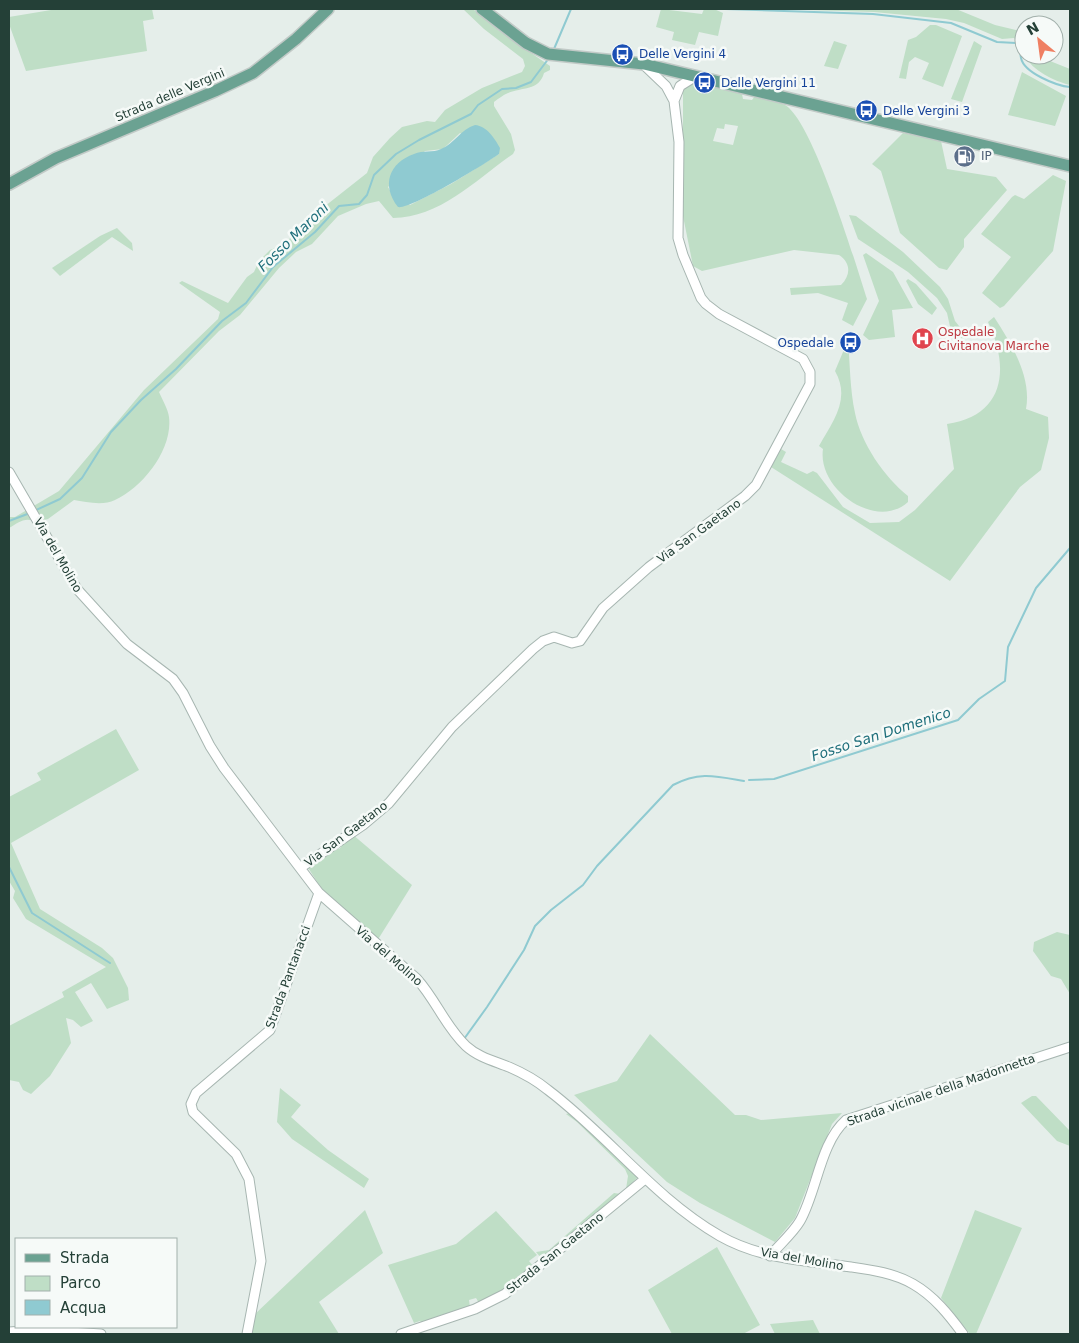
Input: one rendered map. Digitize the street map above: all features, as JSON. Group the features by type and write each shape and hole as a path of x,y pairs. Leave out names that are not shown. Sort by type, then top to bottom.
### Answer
{"main road":[{"name":"Strada delle Vergini","path":"9,184 56,158 253,73 290,44 328,9"},
{"path":"482,9 526,44 556,56 603,58 644,64 1070,166"}],"street":[{"name":"Via San Gaetano","path":"300,868 376,815 389,803 452,727 533,649 543,641 554,637 572,643 580,641 600,611 643,573 745,496 756,485 810,384 810,372 803,359 719,314 701,298 678,238 679,142 674,101 666,86 644,64"},
{"path":"666,86 674,71"},
{"path":"674,71 680,86 696,76"},
{"name":"Via San Gaetano","path":"674,101 680,86"},
{"name":"Via del Molino","path":"9,472 41,525 66,573 86,602 127,644 166,672 177,684 220,761 319,893 417,979 428,991 456,1034 466,1045 478,1054 524,1075 549,1090 645,1179 693,1219 721,1237 745,1248 770,1256 876,1271 895,1276 913,1284 928,1294 946,1311 963,1334"},
{"name":"Strada Pantanacci","path":"247,1334 261,1262 249,1178 236,1154 198,1119 192,1112 191,1104 196,1093 270,1030 319,893"},
{"name":"Strada vicinale della Madonnetta","path":"770,1256 800,1222 829,1146 838,1127 846,1120 1070,1046"},
{"name":"Strada San Gaetano","path":"402,1334 475,1309 505,1294 645,1179"},
{"path":"9,1332 39,1330 101,1334"}],"green space":[{"path":"57,9 152,9 154,19 143,21 147,51 26,71 9,24 9,17"},
{"path":"463,9 473,9 498,30 550,66 550,70 544,73 542,79 534,86 508,93 494,102 494,106 511,134 515,150 513,154 472,185 427,212 393,218 379,201 366,204 338,216 312,244 296,252 279,268 240,315 219,331 159,392 169,417 166,442 154,466 136,486 126,494 110,502 95,503 74,500 48,519 36,522 25,520 9,528 9,517 15,517 59,491 144,390 218,319 220,312 179,283 182,281 228,303 247,277 254,272 259,261 270,250 283,245 315,214 367,173 373,157 402,127 427,121 435,122 445,110 482,88 522,72 525,66 523,59 484,29","holes":["460,133 499,154 451,184 410,205 392,194 388,187 425,151 443,149"]},
{"path":"661,9 702,14 704,9 714,9 723,13 718,36 699,32 695,45 672,40 674,32 656,27"},
{"path":"774,9 956,9 995,25 1014,30 1014,38 1002,39 964,23 946,19 874,12"},
{"path":"930,25 936,25 962,36 943,87 922,79 929,63 915,57 909,62 906,79 899,78 908,40 916,37"},
{"path":"834,41 847,45 838,69 824,66"},
{"path":"974,41 982,46 962,102 951,99"},
{"path":"1060,65 1070,69 1070,85 1057,81 1033,66"},
{"path":"1022,72 1066,96 1055,126 1008,115"},
{"path":"694,83 742,94 743,99 752,100 755,96 785,105 796,116 808,137 832,194 867,299 853,326 842,320 848,303 818,293 791,295 790,288 841,285 847,277 848,265 839,255 794,250 702,271 693,266 683,216 683,90","holes":["725,124 738,126 733,145 713,141 717,128 724,129"]},
{"path":"903,133 941,141 947,169 996,177 1007,190 964,239 964,247 947,270 939,268 900,233 881,171 872,164"},
{"path":"1053,175 1066,181 1053,251 1004,306 1000,308 982,293 1011,257 981,234 1012,197 1015,195 1024,199"},
{"path":"849,215 856,216 903,252 940,287 948,299 955,321 963,331 964,338 953,340 947,313 937,298 908,272 858,239"},
{"path":"117,228 132,243 133,251 112,237 60,276 52,268 100,236"},
{"path":"866,253 893,272 913,308 892,310 895,337 869,340 863,335 879,301 863,255"},
{"path":"908,279 916,284 937,308 932,315 918,304 906,281"},
{"path":"994,317 1019,361 1026,385 1026,409 1048,417 1049,438 1041,470 1020,487 950,581 771,467 781,449 786,452 781,462 807,474 813,471 817,473 843,507 870,523 899,522 915,510 954,469 947,424 966,419 981,411 991,400 998,387 1000,372 999,356 988,322"},
{"path":"848,340 853,404 862,436 882,469 908,496 908,502 895,510 880,512 865,509 839,491 829,478 824,464 823,449 819,446 834,419 841,400 839,381 835,371"},
{"path":"116,729 139,770 11,843 40,909 102,948 113,958 128,988 129,1000 107,1009 91,983 75,992 93,1021 81,1027 73,1020 66,1018 71,1043 50,1076 31,1094 23,1090 19,1082 9,1080 9,1026 64,997 62,992 106,967 26,919 13,898 15,891 9,881 9,797 41,780 37,773"},
{"path":"352,834 412,885 377,941 323,891 307,866 337,847 339,849 341,847 338,843"},
{"path":"1057,932 1070,935 1070,994 1061,979 1051,976 1033,951 1034,942"},
{"path":"650,1034 735,1115 746,1115 761,1120 842,1113 832,1124 795,1218 775,1242 700,1203 667,1182 574,1095 617,1081"},
{"path":"280,1088 301,1105 291,1117 328,1150 369,1179 364,1188 292,1139 277,1122"},
{"path":"1032,1096 1036,1096 1070,1131 1070,1146 1057,1141 1021,1103"},
{"path":"570,1113 638,1177 626,1189 628,1176 625,1169 577,1122 566,1114"},
{"path":"614,1193 621,1194 542,1259 536,1252 549,1250"},
{"path":"365,1210 383,1253 319,1302 339,1334 250,1334 255,1314"},
{"path":"975,1210 1022,1228 976,1334 970,1334 941,1298"},
{"path":"496,1211 537,1255 529,1261 533,1266 506,1288 479,1303 476,1298 469,1300 470,1307 422,1323 420,1321 414,1323 388,1265 456,1244"},
{"path":"717,1247 760,1325 743,1334 672,1334 648,1290"},
{"path":"813,1320 820,1334 775,1334 770,1324"}],"water":[{"path":"475,125 487,130 493,137 500,148 499,154 432,194 405,206 398,207 390,191 389,183 393,169 405,158 417,153 435,151 446,147"}],"waterway":[{"name":"Fosso Maroni","path":"554,49 571,9"},
{"path":"725,9 873,14 951,23 997,42 1016,43 1020,46 1023,64 1034,74 1057,84 1070,87"},
{"name":"Fosso Maroni","path":"34,511 60,499 82,478 111,432 141,400 176,369 222,321 246,303 273,267 315,232 339,206 359,204 367,195 374,175 396,154 419,140 471,114 478,105 502,89 516,88 531,82 549,58"},
{"name":"Fosso Maroni","path":"9,521 30,513"},
{"name":"Fosso San Domenico","path":"749,780 774,779 958,720 979,699 1005,681 1008,647 1036,588 1070,548"},
{"name":"Fosso San Domenico","path":"464,1039 524,950 535,926 551,910 583,885 597,866 673,785 700,776 716,776 744,781"},
{"path":"9,867 32,913 110,963"}],"place":[{"name":"Delle Vergini 4","path":"623,54"},
{"name":"Delle Vergini 11","path":"705,83"},
{"name":"Delle Vergini 3","path":"867,111"},
{"name":"IP","path":"965,156"},
{"name":"Ospedale Civitanova Marche","path":"922,339"},
{"name":"Ospedale","path":"850,343"}]}
